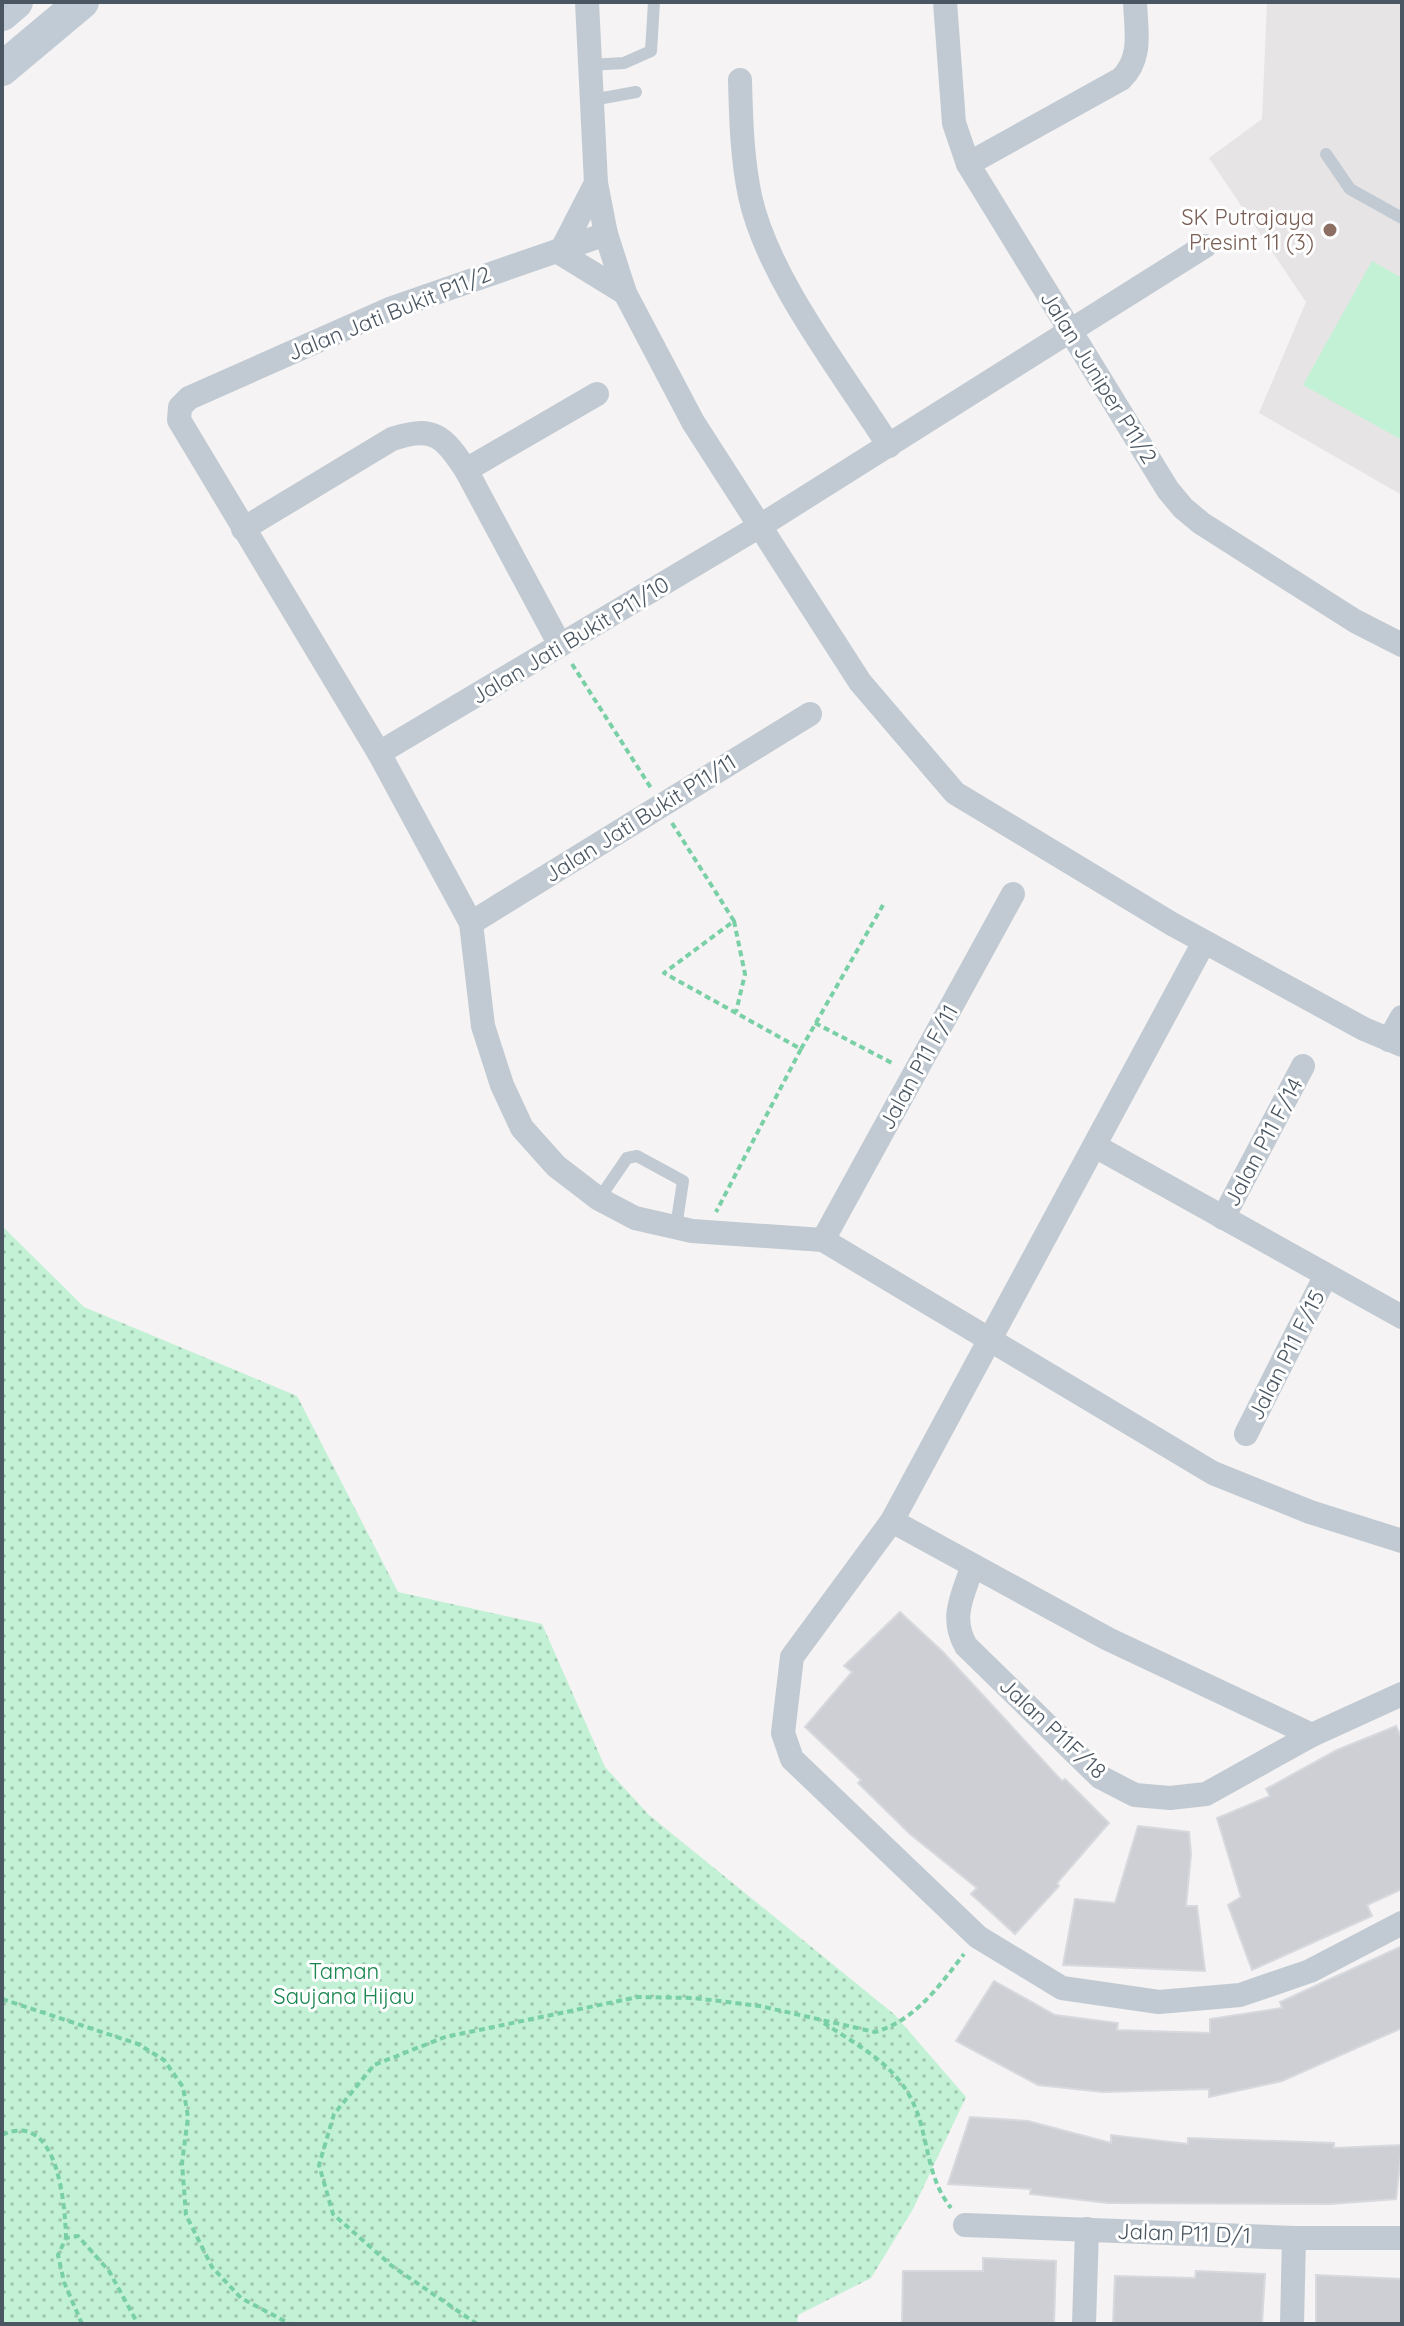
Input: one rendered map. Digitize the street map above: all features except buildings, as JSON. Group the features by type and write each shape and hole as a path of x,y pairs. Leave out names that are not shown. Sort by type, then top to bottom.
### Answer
{"main road":[{"path":"2,14 16,2"},
{"path":"2,69 82,2"}],"street":[{"path":"587,2 596,183 606,234 625,293 693,422 860,682 955,793 1204,942 1396,1043 1402,1017"},
{"name":"Jalan Juniper P11/2","path":"945,2 954,123 968,164 1183,508 1355,621 1402,645"},
{"path":"968,164 1121,79 1137,57 1135,2"},
{"path":"740,80 742,142 750,197 765,242 787,285 889,446"},
{"path":"596,183 560,253 625,293"},
{"name":"Jalan Jati Bukit P11/2","path":"243,529 179,420 180,407 189,398 392,308 505,266 560,253 606,234"},
{"name":"Jalan Jati Bukit P11/10","path":"379,753 760,526 1205,246"},
{"path":"466,470 597,394"},
{"path":"560,645 466,470 448,444 432,433 416,431 392,439 243,529 379,753 471,923 483,1026 502,1085 522,1128 556,1166 599,1199 635,1218 705,1232 823,1240 1213,1473 1310,1512 1402,1541"},
{"name":"Jalan Jati Bukit P11/11","path":"471,923 810,714"},
{"name":"Jalan P11 F/11","path":"823,1240 1013,894"},
{"path":"1204,942 892,1521 792,1657 783,1733 792,1759 978,1937 1062,1988 1172,2001 1240,1995 1310,1971 1402,1923"},
{"name":"Jalan P11 F/14","path":"1223,1218 1303,1066"},
{"path":"1095,1146 1325,1277 1400,1312"},
{"name":"Jalan P11 F/15","path":"1246,1434 1325,1277"},
{"path":"892,1521 972,1568 1108,1639 1312,1735"},
{"name":"Jalan P11F/18","path":"972,1568 956,1615 957,1631 966,1646 1100,1777 1135,1795 1170,1798 1206,1794 1312,1735 1402,1694"},
{"name":"Jalan P11 D/1","path":"965,2225 1294,2238 1402,2238"},
{"path":"1084,2324 1087,2229"},
{"path":"1292,2324 1294,2238"}],"lane":[{"path":"589,65 624,63 651,51 654,2"},
{"path":"592,100 636,92"},
{"path":"1326,154 1350,189 1402,218"},
{"path":"599,1199 627,1158 637,1156 683,1181 676,1227"}],"path":[{"path":"560,645 734,921 745,974 736,1013"},
{"path":"705,1232 815,1023 883,905"},
{"path":"734,921 664,973 801,1049"},
{"path":"815,1023 897,1065"},
{"path":"477,2324 392,2266 333,2214 319,2165 334,2114 374,2065 445,2037 638,1997 694,1998 760,2006 875,2032 892,2027 921,2007 978,1937"},
{"path":"2,1999 138,2044 164,2060 183,2087 188,2117 182,2163 186,2215 212,2267 241,2298 290,2324"},
{"path":"819,2020 880,2060 909,2094 937,2190 965,2225"},
{"path":"2,2135 12,2130 36,2135 52,2155 65,2201 66,2238 58,2255 64,2282 82,2324"},
{"path":"66,2238 78,2236 109,2271 138,2324"}],"shaded area":[{"name":"SK Putrajaya Presint 11 (3)","path":"1267,2 1402,2 1402,495 1259,413 1306,302 1209,158 1262,119"}],"green space":[{"path":"1372,261 1402,278 1402,440 1303,385"},
{"name":"Taman Saujana Hijau","path":"2,1226 84,1307 297,1396 398,1592 542,1624 605,1767 649,1815 895,2015 966,2097 913,2209 871,2278 798,2315 797,2324 2,2324"}],"place":[{"name":"SK Putrajaya Presint 11 (3)","path":"1330,230"}]}
